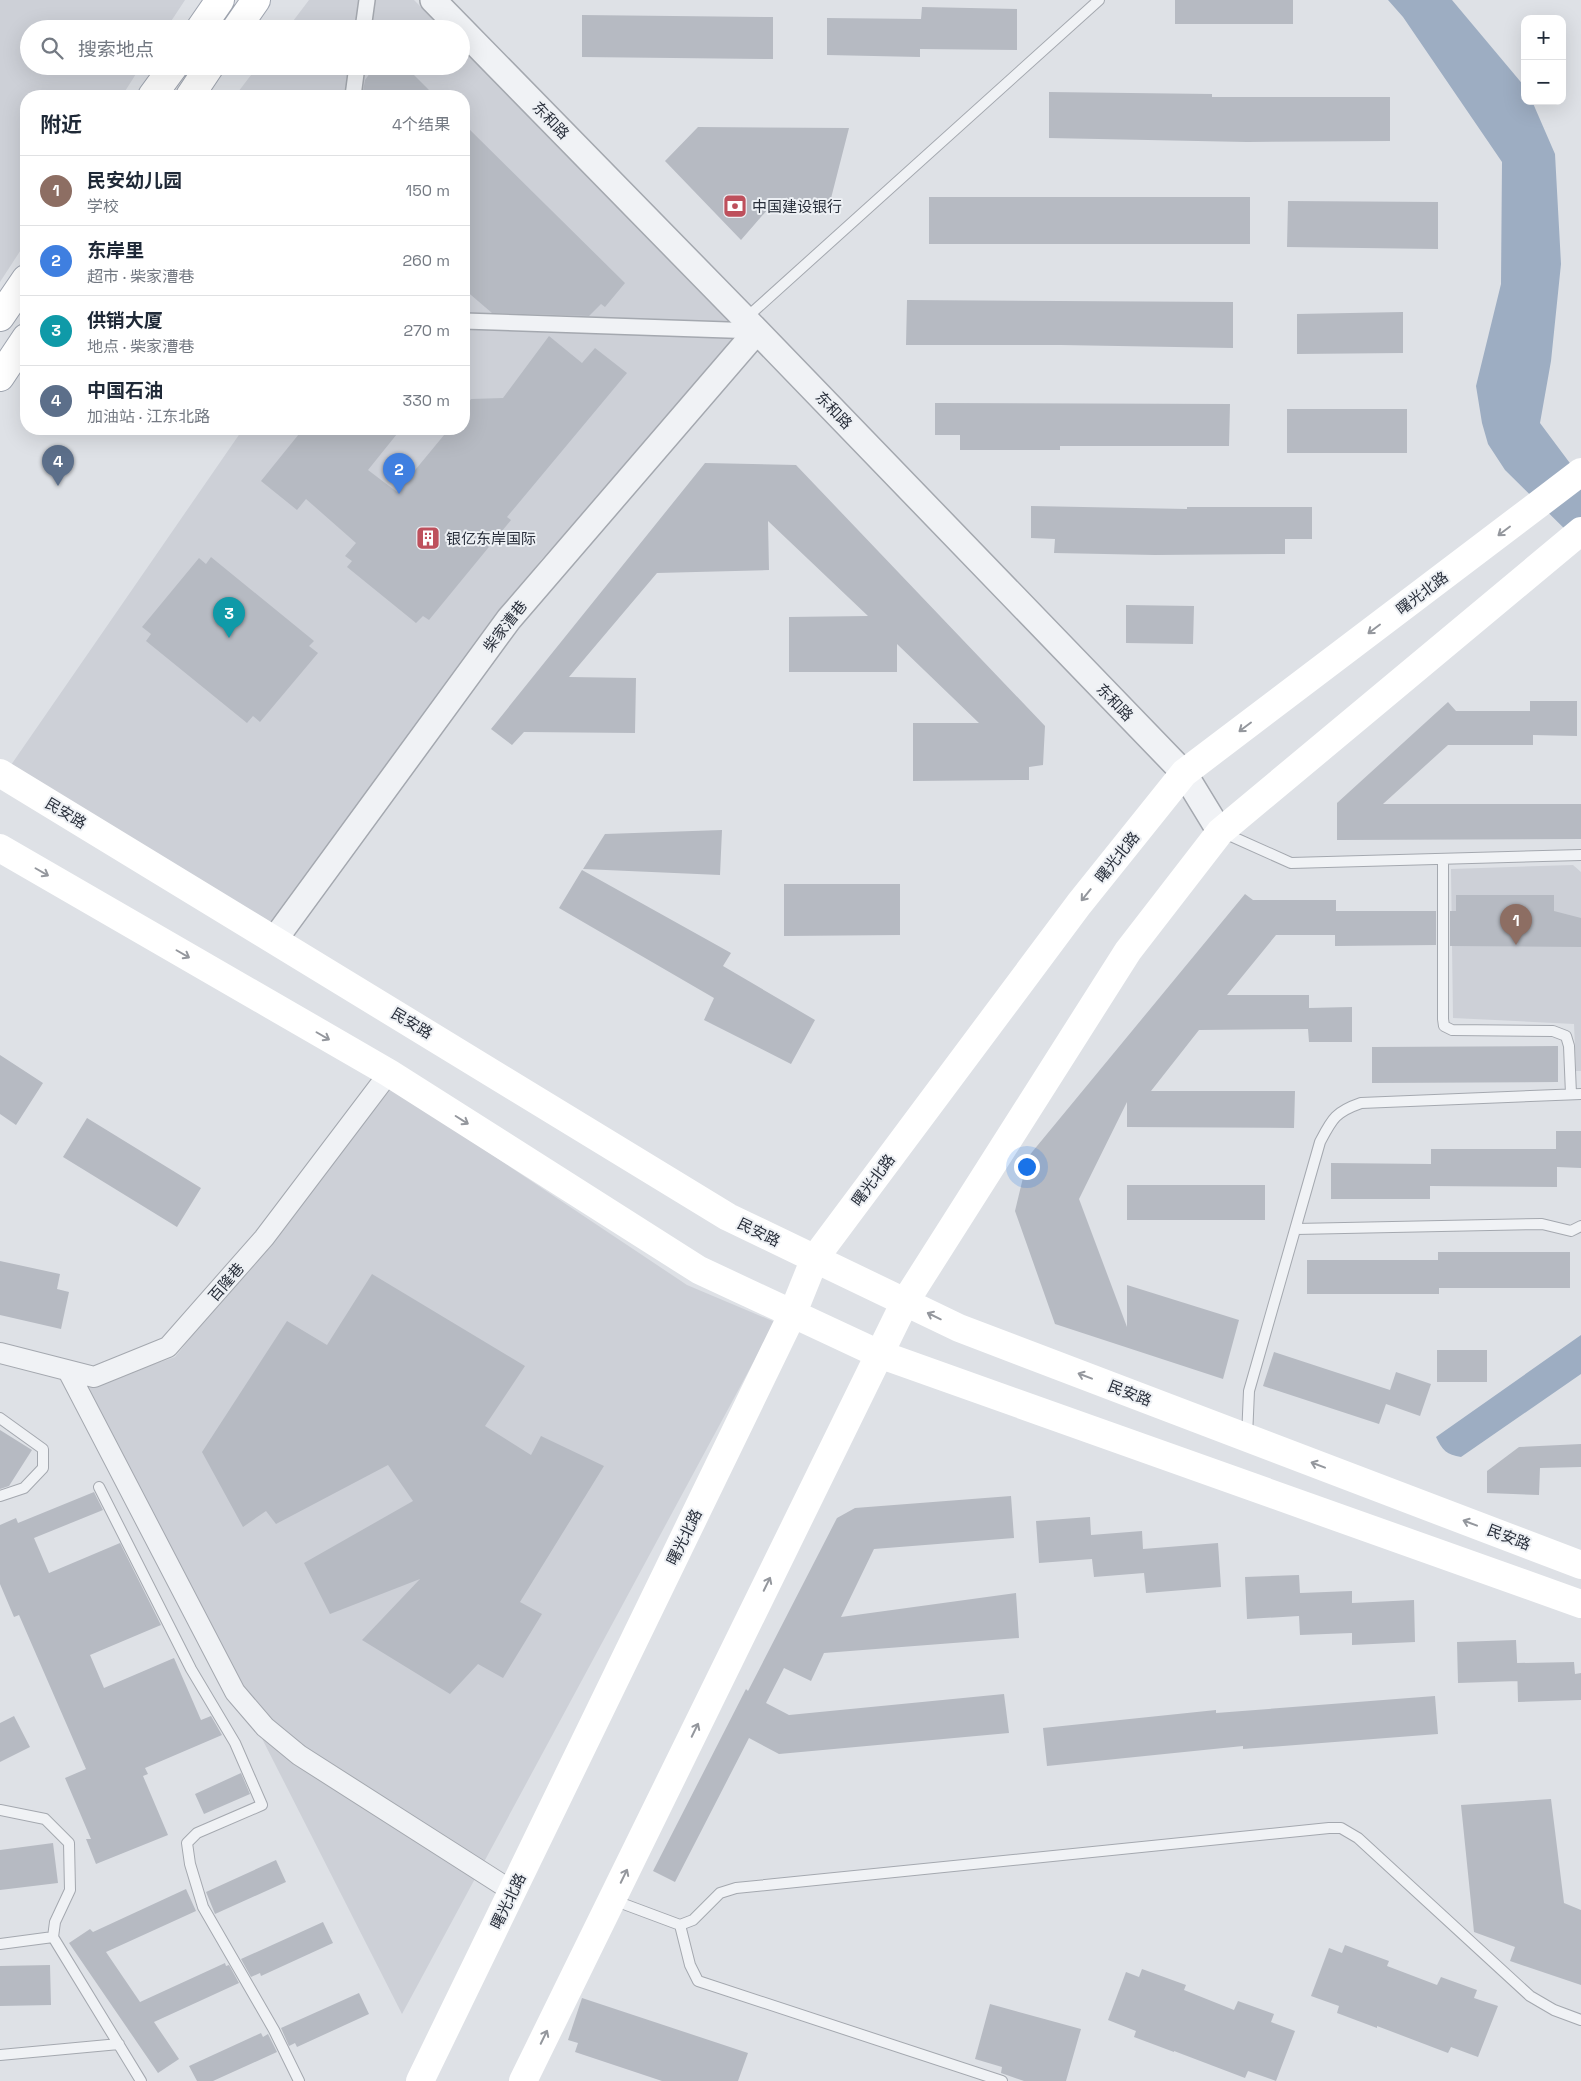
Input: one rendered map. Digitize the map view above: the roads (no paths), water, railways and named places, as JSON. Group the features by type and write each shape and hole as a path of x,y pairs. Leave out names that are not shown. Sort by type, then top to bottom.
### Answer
{"main road":[{"path":"206,20 220,0"},
{"path":"242,20 256,0"},
{"path":"156,90 167,75"},
{"path":"194,90 204,75"},
{"path":"0,317 20,287"},
{"path":"0,378 20,347"},
{"name":"曙光北路","path":"420,2081 792,1315 815,1258 1079,904 1184,773 1581,472"},
{"path":"522,2081 904,1302 1128,951 1220,832 1581,531"},
{"name":"民安路","path":"0,773 728,1216 959,1328 1581,1565"},
{"path":"0,848 388,1074 700,1270 792,1315 879,1354 1581,1604"}],"street":[{"path":"364,20 367,0"},
{"name":"东和路","path":"433,0 453,20"},
{"name":"东和路","path":"470,38 1184,773 1220,832"},
{"path":"354,90 356,75"},
{"path":"470,322 751,325"},
{"name":"柴家漕巷","path":"275,939 509,619 751,325"},
{"name":"百隆巷","path":"0,1353 94,1377 168,1347 264,1238 388,1074"},
{"path":"68,1371 235,1692 265,1727 299,1755 512,1891"}],"lane":[{"path":"751,325 1099,0"},
{"path":"1220,832 1291,863 1579,856"},
{"path":"1247,1438 1249,1391 1320,1142 1332,1120 1344,1109 1361,1104 1576,1094 1566,1036 1553,1031 1452,1030 1444,1026 1442,1019 1442,858"},
{"path":"1296,1228 1542,1224 1571,1230 1581,1226"},
{"path":"0,1418 44,1449 43,1468 24,1488 0,1496"},
{"path":"99,1487 191,1669 235,1743 262,1805 197,1834 187,1843 190,1864 203,1907 274,2030 299,2081"},
{"path":"0,1810 45,1819 68,1843 70,1890 55,1922 52,1936 141,2081"},
{"path":"612,1900 680,1925 692,1920 720,1893 736,1888 1341,1828 1358,1838 1530,1996 1554,2010 1581,2020"},
{"path":"680,1925 690,1964 698,1981 1002,2081"},
{"path":"0,1944 52,1936"},
{"path":"0,2055 119,2044"}],"water":[{"path":"1388,0 1452,0 1521,82 1521,105 1534,105 1555,154 1561,264 1551,361 1540,423 1581,478 1581,545 1505,470 1488,444 1482,423 1476,386 1501,284 1502,162 1403,17"},
{"path":"1581,1335 1581,1374 1461,1457 1452,1455 1443,1449 1436,1437"}],"place":[{"name":"中国建设银行","path":"735,206"},
{"name":"中国石油","path":"58,486"},
{"name":"东岸里","path":"399,494"},
{"name":"银亿东岸国际","path":"428,538"},
{"name":"供销大厦","path":"229,638"},
{"name":"民安幼儿园","path":"1516,945"}]}
